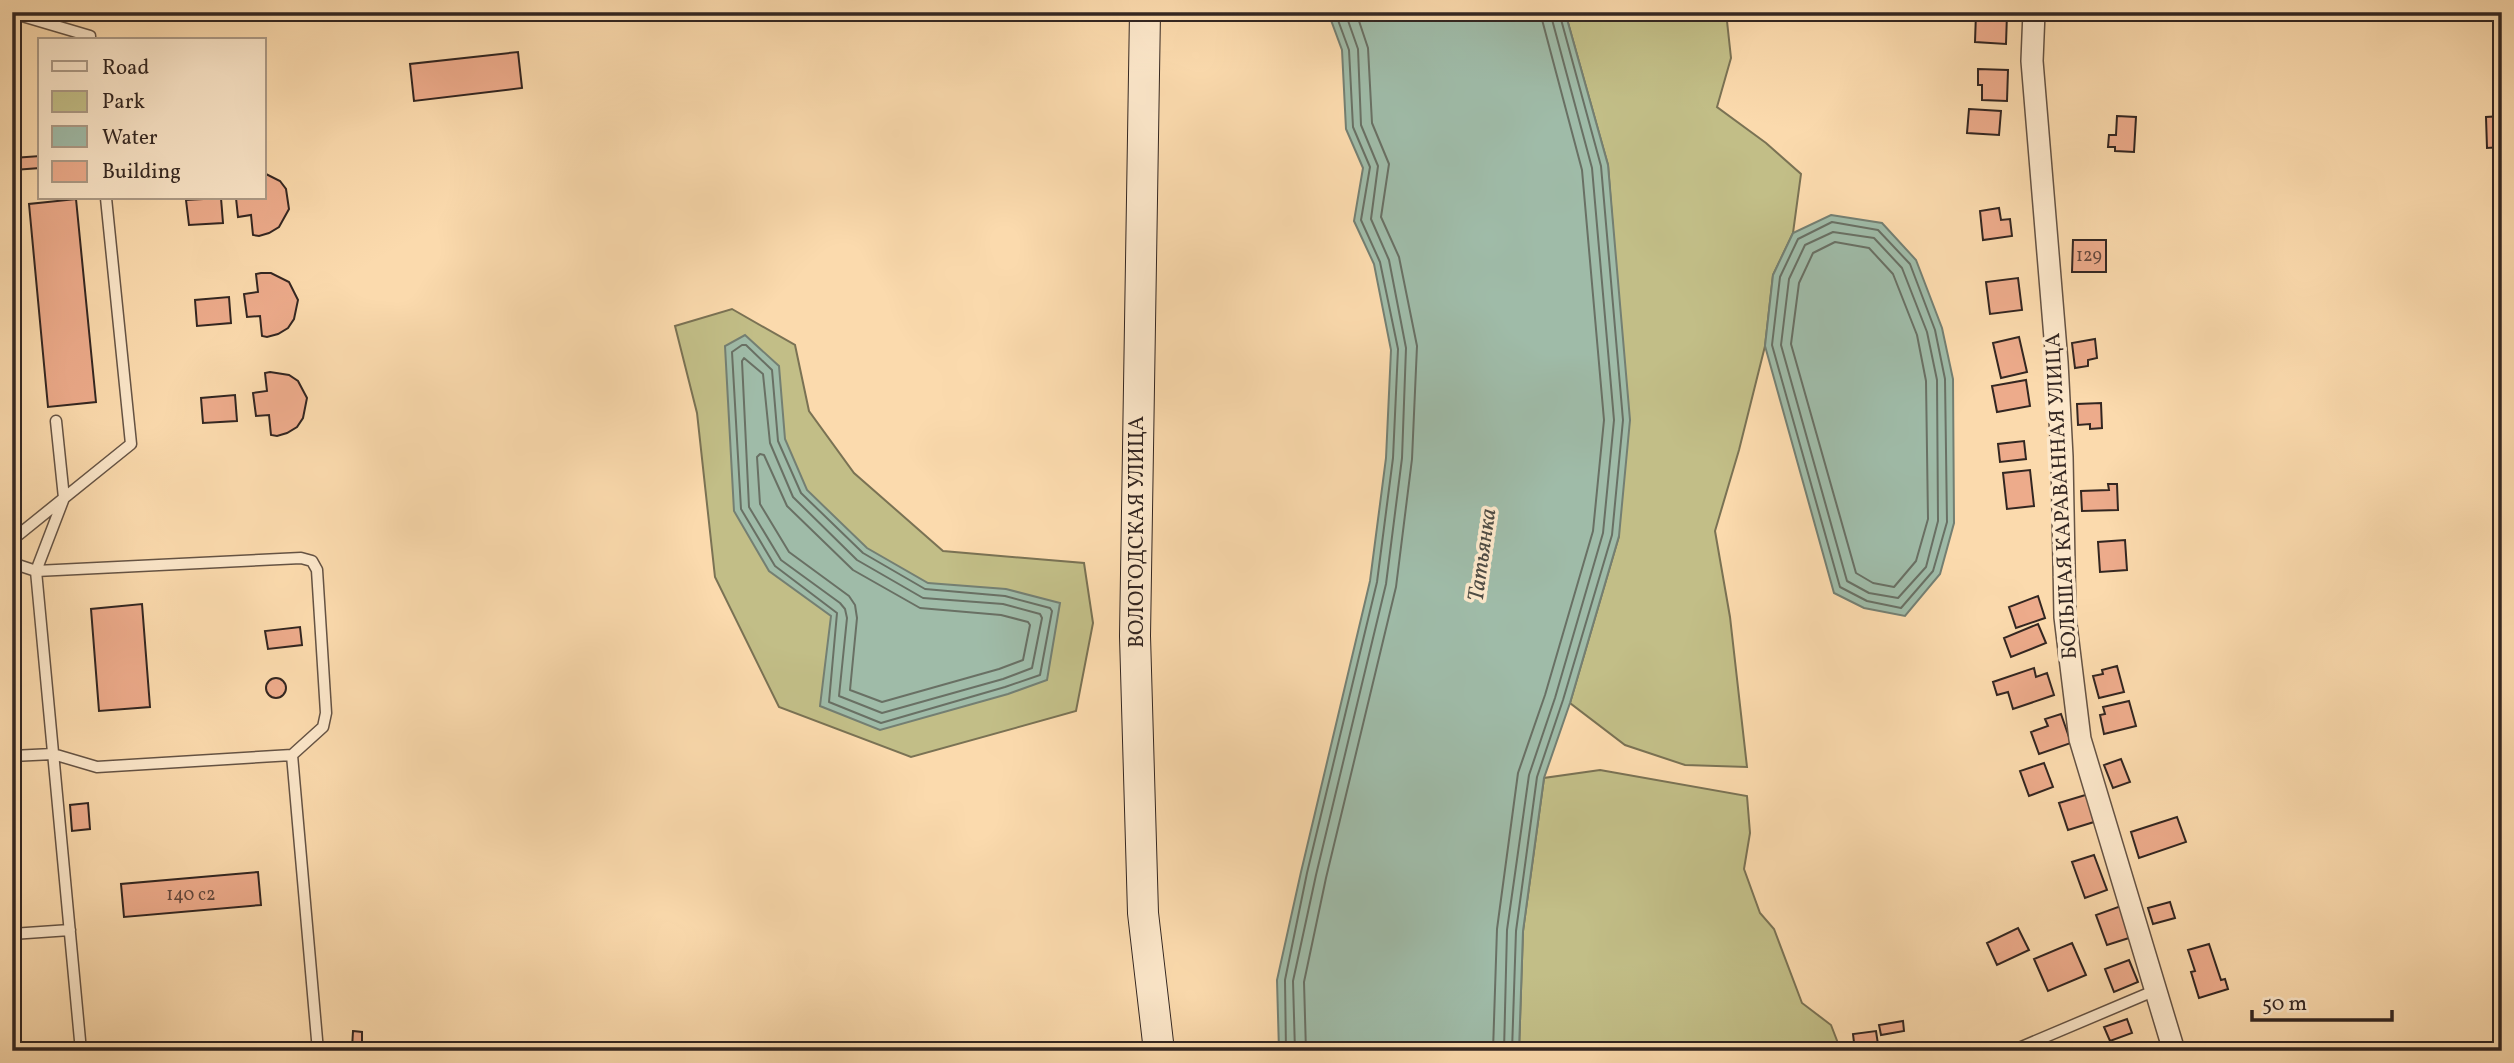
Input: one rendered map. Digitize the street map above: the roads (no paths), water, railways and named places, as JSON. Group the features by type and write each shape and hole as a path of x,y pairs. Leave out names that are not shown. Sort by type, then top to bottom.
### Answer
{"main road":[{"name":"ВОЛОГОДСКАЯ УЛИЦА","path":"1144,12 1135,636 1143,913 1159,1051"}],"street":[{"name":"БОЛЬШАЯ КАРАВАННАЯ УЛИЦА","path":"2034,12 2032,61 2057,362 2062,457 2065,617 2080,739 2174,1051"}],"lane":[{"path":"12,13 90,38"},
{"path":"12,540 131,444 106,200"},
{"path":"56,421 64,498 36,572 81,1051"},
{"path":"12,563 36,572 301,558 312,561 317,570 326,713 323,727 292,755 97,767 53,754 12,756"},
{"path":"292,755 318,1051"},
{"path":"12,934 70,930"},
{"path":"2012,1051 2156,990"}],"water":[{"name":"Татьянка","path":"1328,12 1565,12 1608,165 1630,420 1619,536 1570,703 1544,778 1523,931 1519,1051 1279,1051 1277,980 1370,581 1386,458 1391,350 1374,264 1354,221 1363,168 1346,129 1342,50"},
{"path":"1831,215 1882,223 1916,260 1942,328 1953,379 1954,523 1940,574 1905,616 1864,608 1834,593 1765,346 1773,275 1793,233"},
{"path":"745,335 779,366 785,439 807,490 867,548 928,583 1006,589 1060,603 1047,680 1008,694 880,730 820,706 831,616 769,571 734,511 725,346"}]}
